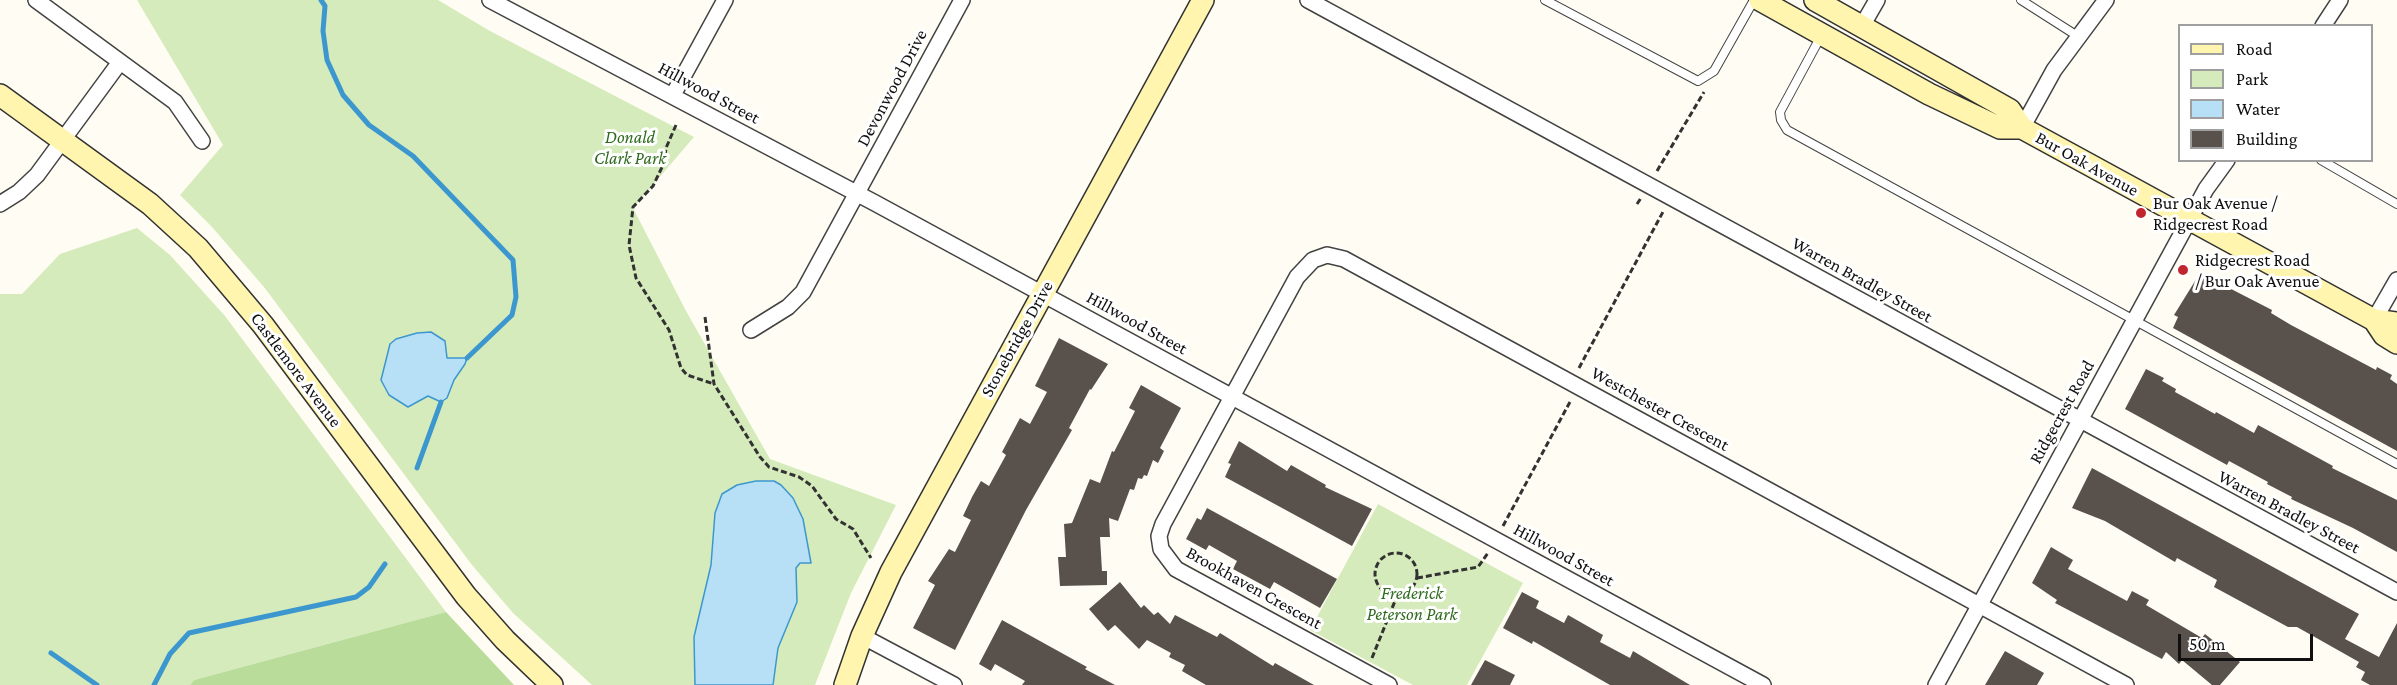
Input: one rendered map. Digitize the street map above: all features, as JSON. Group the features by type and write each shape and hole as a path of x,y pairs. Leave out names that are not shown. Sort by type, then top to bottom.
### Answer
{"street":[{"path":"36,0 175,102 202,141"},
{"name":"Hillwood Street","path":"490,0 857,194 1763,685"},
{"path":"673,95 725,0"},
{"name":"Devonwood Drive","path":"751,330 788,307 803,292 962,0"},
{"name":"Stonebridge Drive","path":"845,685 862,636 891,572 1203,0"},
{"name":"Warren Bradley Street","path":"1308,0 2397,592"},
{"name":"Bur Oak Avenue","path":"1760,0 1821,36 2000,128 2022,128"},
{"name":"Bur Oak Avenue","path":"1815,0 2010,111 2022,128 2374,320 2397,323"},
{"path":"1862,26 1877,0"},
{"path":"2022,128 2054,70 2106,0"},
{"path":"2324,24 2340,0"},
{"path":"0,204 28,183 120,63"},
{"name":"Castlemore Avenue","path":"0,95 150,204 212,263 263,325 452,579 505,640 552,685"},
{"name":"Ridgecrest Road","path":"1936,685 2206,189 2225,162"},
{"name":"Westchester Crescent","path":"1232,397 1304,268 1313,260 1327,255 1344,259 2126,685"},
{"path":"2374,320 2397,280"},
{"name":"Bur Oak Avenue","path":"2374,320 2384,335 2397,343"},
{"name":"Brookhaven Crescent","path":"1232,397 1163,524 1159,536 1161,549 1176,569 1384,684"},
{"path":"862,636 954,685"}],"lane":[{"path":"1545,0 1698,81 1714,71 1754,0"},
{"path":"2021,0 2079,37"},
{"path":"1821,36 1780,112 1783,125 1787,130 2397,464"},
{"path":"2324,162 2397,204"}],"path":[{"path":"1654,176 1702,94 1712,87"},
{"path":"676,125 666,148 664,163 653,186 633,207 629,245 636,278 669,330 681,368 687,375 714,384"},
{"path":"705,317 714,384 769,467 799,477 812,486 836,519 853,529 871,558"},
{"path":"1371,660 1373,650 1397,596 1410,590 1417,578 1414,564 1404,554 1390,553 1378,561 1374,574 1375,581 1384,592 1397,596"},
{"path":"1417,578 1478,567 1484,560"}],"green space":[{"name":"Donald Clark Park","path":"137,0 438,0 490,31 694,137 633,208 686,311 770,459 896,505 851,593 815,685 592,685 513,613 472,565 264,287 212,227 180,195 223,145"},
{"path":"137,228 170,255 225,316 446,612 194,680 190,685 0,685 0,294 22,294 60,254"},
{"name":"Frederick Peterson Park","path":"1378,504 1523,583 1467,685 1413,685 1310,630"},
{"path":"446,612 514,685 190,685 194,680"}],"water":[{"path":"431,332 445,341 447,358 467,358 447,398 441,402 428,396 408,407 389,395 381,380 390,344 396,339"},
{"path":"756,481 774,481 793,498 803,519 811,563 800,563 796,568 797,602 778,648 773,685 695,685 694,637 711,565 715,513 722,494 737,485"}],"building":[{"path":"2200,273 2272,310 2271,313 2291,325 2376,370 2377,367 2392,375 2390,379 2397,384 2397,451 2173,328 2178,317 2174,315"},
{"path":"1059,338 1108,364 1090,389 1069,428 1072,430 1026,510 955,650 913,628 935,585 928,581 949,549 955,552 971,520 963,516 972,497 981,481 989,486 1006,455 1002,452 1020,418 1030,424 1047,392 1035,386"},
{"path":"2146,369 2164,378 2162,381 2176,389 2175,392 2215,414 2216,412 2254,433 2258,425 2333,466 2332,468 2397,500 2397,552 2291,499 2292,497 2267,484 2268,482 2229,461 2227,465 2125,409"},
{"path":"1141,385 1181,408 1160,448 1164,451 1158,463 1153,460 1147,476 1144,475 1142,479 1138,478 1134,490 1130,489 1118,521 1109,518 1110,537 1100,537 1102,571 1107,571 1107,585 1060,586 1058,557 1066,557 1064,524 1072,523 1090,479 1100,483 1112,451 1114,452 1135,411 1129,408"},
{"path":"1239,441 1287,471 1291,465 1326,485 1325,487 1372,509 1352,546 1225,477 1231,464 1228,463"},
{"path":"2092,468 2359,614 2345,639 2379,657 2397,623 2397,685 2370,685 2361,680 2365,672 2356,667 2359,662 2297,627 2288,627 2214,587 2217,580 2177,558 2175,562 2105,521 2072,508"},
{"path":"1207,508 1337,579 1320,608 1274,582 1270,589 1233,569 1237,561 1209,545 1206,550 1186,539 1197,518 1201,520"},
{"path":"2051,547 2073,560 2068,569 2127,601 2132,591 2149,600 2146,605 2202,638 2205,634 2240,662 2220,685 2212,685 2182,660 2179,664 2166,652 2162,659 2055,603 2057,600 2032,583"},
{"path":"1120,582 1141,608 1144,605 1154,615 1158,612 1170,624 1175,615 1217,637 1220,633 1273,666 1275,663 1314,685 1206,685 1182,671 1185,665 1169,657 1171,653 1147,640 1139,649 1115,625 1108,631 1089,609"},
{"path":"1522,592 1539,601 1536,608 1564,623 1568,615 1603,635 1600,642 1630,658 1633,651 1690,685 1610,685 1533,641 1532,644 1503,628"},
{"path":"1002,620 1115,685 1022,685 1025,681 995,664 991,671 979,664"},
{"path":"2005,651 2044,673 2037,685 1985,685"},
{"path":"1485,660 1515,675 1510,685 1471,685"}],"waterway":[{"path":"321,0 325,6 323,31 327,60 343,95 369,125 413,156 513,260 516,297 512,315 467,358"},
{"path":"417,468 441,402"},
{"path":"154,685 170,654 189,633 356,597 369,587 385,564"},
{"path":"51,653 97,685"}],"place":[{"name":"Bur Oak Avenue / Ridgecrest Road","path":"2141,213"},
{"name":"Ridgecrest Road / Bur Oak Avenue","path":"2183,270"}]}
